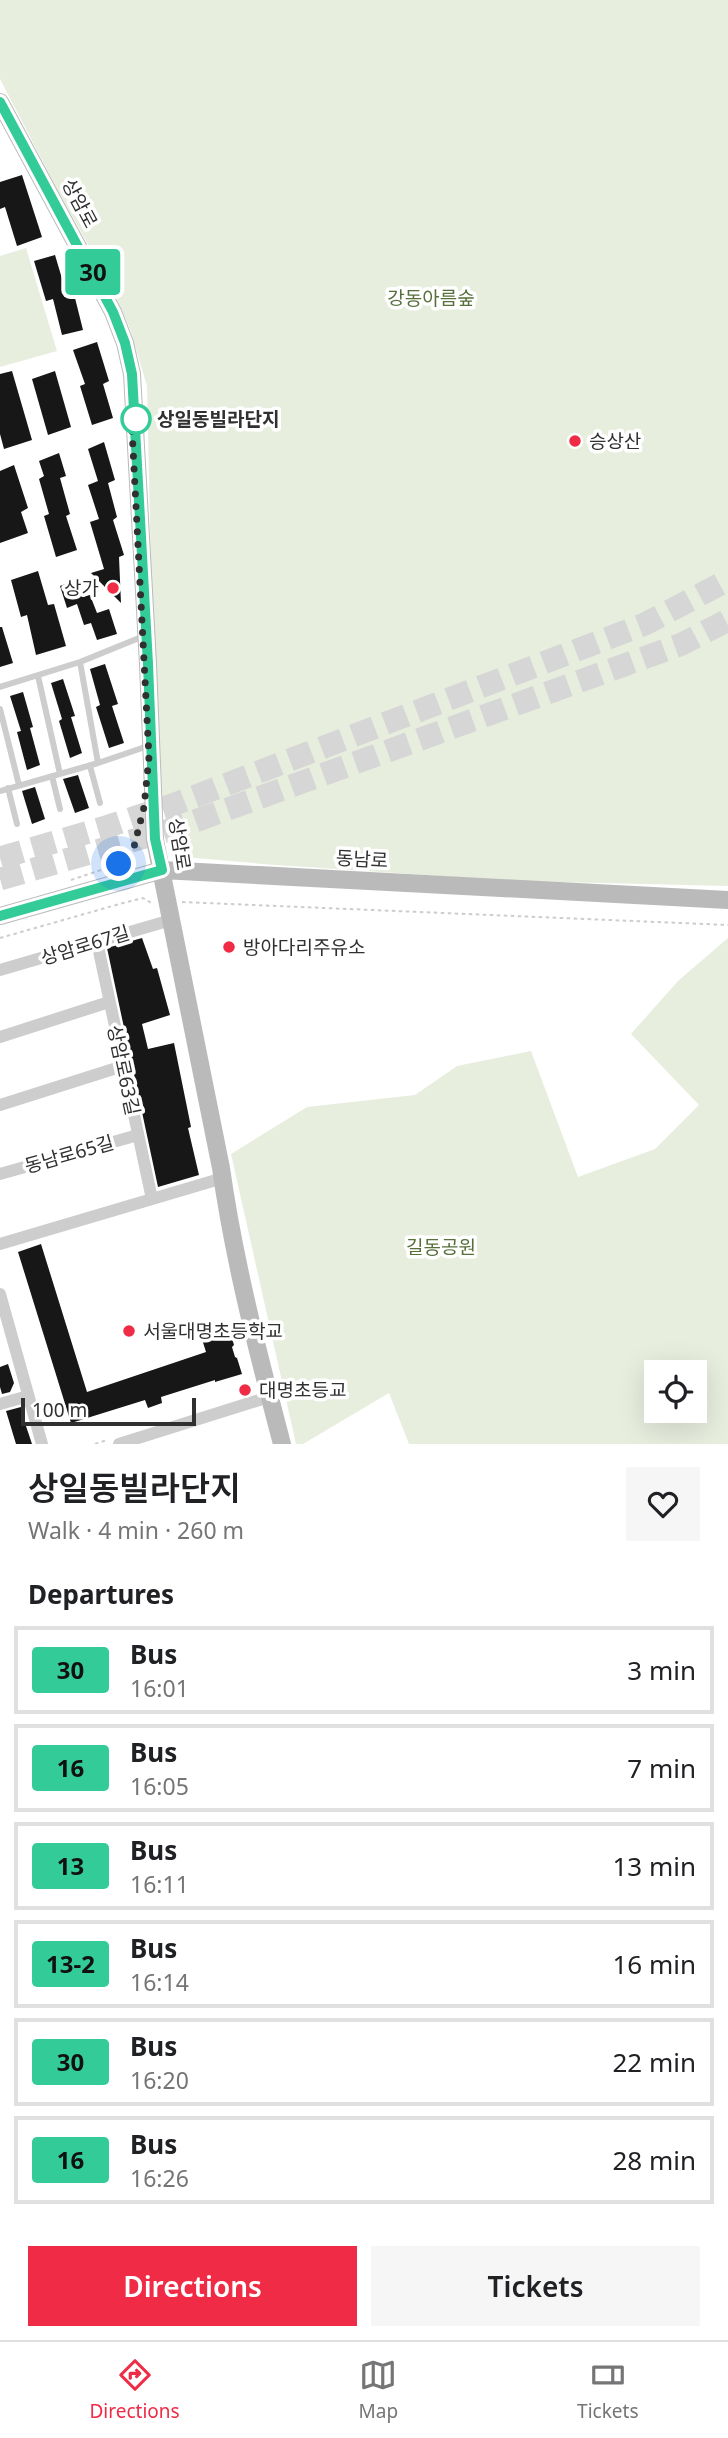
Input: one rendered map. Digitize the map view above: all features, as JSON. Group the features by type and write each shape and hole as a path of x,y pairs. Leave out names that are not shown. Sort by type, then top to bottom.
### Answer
{"main road":[{"name":"상암로","path":"0,102 113,312 125,343 132,374 155,839 162,870 165,909 223,1178 228,1216 282,1444"},
{"name":"동남로","path":"0,916 162,870 728,900"}],"street":[{"name":"상암로67길","path":"0,970 97,942 165,909"},
{"name":"상암로63길","path":"97,942 152,1199"},
{"path":"0,1037 110,1002"},
{"path":"0,1105 123,1066"},
{"name":"동남로65길","path":"0,1174 138,1135"},
{"path":"0,1244 223,1178"},
{"path":"0,1294 5,1332 42,1444"},
{"path":"0,1404 28,1396"},
{"path":"119,1444 269,1397"}],"lane":[{"path":"0,687 80,662 146,635"},
{"path":"80,662 98,763"},
{"path":"38,676 60,774"},
{"path":"0,709 19,785"},
{"path":"0,791 90,766 148,746"},
{"path":"90,766 100,803"},
{"path":"52,776 60,809"},
{"path":"8,788 17,824"}],"path":[{"path":"119,864 133,851 141,818"},
{"path":"168,844 182,858"},
{"path":"0,938 143,898 165,909 192,901 728,925"}],"green space":[{"name":"강동아름숲","path":"0,0 728,0 728,886 516,881 275,865 184,857 175,848 169,835 160,788 153,662 147,386 130,329 112,288 0,79"},
{"path":"26,248 57,351 0,367 0,256"},
{"name":"길동공원","path":"728,938 728,1444 409,1444 389,1393 303,1444 296,1444 231,1154 307,1107 415,1095 457,1066 531,1051 578,1177 655,1149 699,1105 631,1034 678,981"}],"building":[{"path":"22,175 42,237 17,246 5,207 0,209 0,182"},
{"path":"55,255 66,292 73,290 83,330 62,335 53,299 46,301 34,261"},
{"path":"97,342 109,381 103,384 113,418 92,425 80,386 85,384 73,350"},
{"path":"12,371 32,440 4,449 0,434 0,374"},
{"path":"55,371 71,427 48,435 32,379"},
{"path":"104,442 115,480 108,483 117,517 113,520 124,555 119,557 121,603 91,573 104,569 90,522 99,519 88,485 98,481 88,449"},
{"path":"59,453 66,476 60,478 70,514 66,516 77,550 56,557 44,516 49,514 39,479 44,476 39,461"},
{"path":"14,465 28,508 21,512 28,533 0,543 0,471"},
{"path":"38,571 48,605 54,604 66,646 36,655 27,615 21,617 11,580"},
{"path":"78,579 82,597 90,595 97,613 109,609 117,634 97,640 91,623 84,625 77,604 67,608 60,586"},
{"path":"0,627 13,663 0,667"},
{"path":"105,664 118,704 112,706 124,743 109,748 96,707 100,705 90,669"},
{"path":"63,679 75,716 71,717 82,753 70,758 51,683"},
{"path":"23,692 40,765 27,770 17,732 21,731 10,696"},
{"path":"78,775 89,808 75,813 63,779"},
{"path":"35,787 45,819 32,824 22,791"},
{"path":"142,938 153,969 157,968 170,1015 142,1024 148,1049 174,1043 199,1175 158,1187 107,948"},
{"path":"41,1244 87,1392 206,1352 201,1336 229,1328 234,1345 232,1347 242,1374 161,1397 162,1403 148,1408 145,1400 71,1423 18,1252"},
{"path":"8,1364 14,1383 10,1392 2,1394 0,1367"},
{"path":"21,1407 32,1444 16,1444 6,1411"}],"tunnel":[{"path":"0,858 175,804 645,624 728,580"},
{"path":"0,879 176,828 682,644 728,620"}],"bus line":[{"name":"30","path":"0,102 113,312 125,343 132,374 155,839 162,870 0,916"}],"place":[{"name":"상일동빌라단지","path":"136,419"},
{"name":"승상산","path":"575,441"},
{"name":"상가","path":"113,588"},
{"name":"방아다리주유소","path":"229,947"},
{"name":"서울대명초등학교","path":"129,1331"},
{"name":"대명초등교","path":"245,1390"}],"route":[{"path":"119,864 133,851 144,807 149,757 132,429 136,419"}]}
